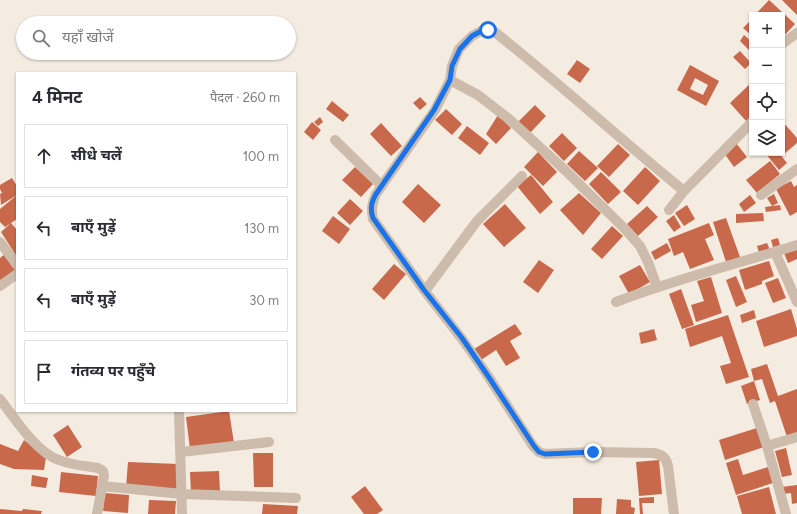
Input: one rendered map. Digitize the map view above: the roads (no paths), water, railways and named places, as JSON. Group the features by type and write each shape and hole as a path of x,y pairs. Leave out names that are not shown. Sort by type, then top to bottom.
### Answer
{"street":[{"path":"674,514 668,466 666,459 661,454 593,452 545,454 539,452 462,338 425,291 373,218 371,209 372,201 434,110 450,80 452,66 460,49 472,36 481,31 488,30 496,33 538,66 684,191"},
{"path":"785,42 797,33"},
{"path":"450,80 478,95 509,119 566,171 624,228 640,246 648,262 657,287"},
{"path":"669,210 684,191 749,125"},
{"path":"335,140 382,186"},
{"path":"761,195 797,169"},
{"path":"425,291 477,221 522,176"},
{"path":"0,242 16,264"},
{"path":"616,302 657,287 797,245"},
{"path":"775,252 797,302"},
{"path":"0,286 16,275"},
{"path":"0,399 23,429 50,456 60,461 98,468 103,471 104,476 97,514"},
{"path":"753,404 767,446 786,514"},
{"path":"179,412 182,514"},
{"path":"767,446 797,437"},
{"path":"181,452 269,442"},
{"path":"102,486 182,494 296,498"}]}
